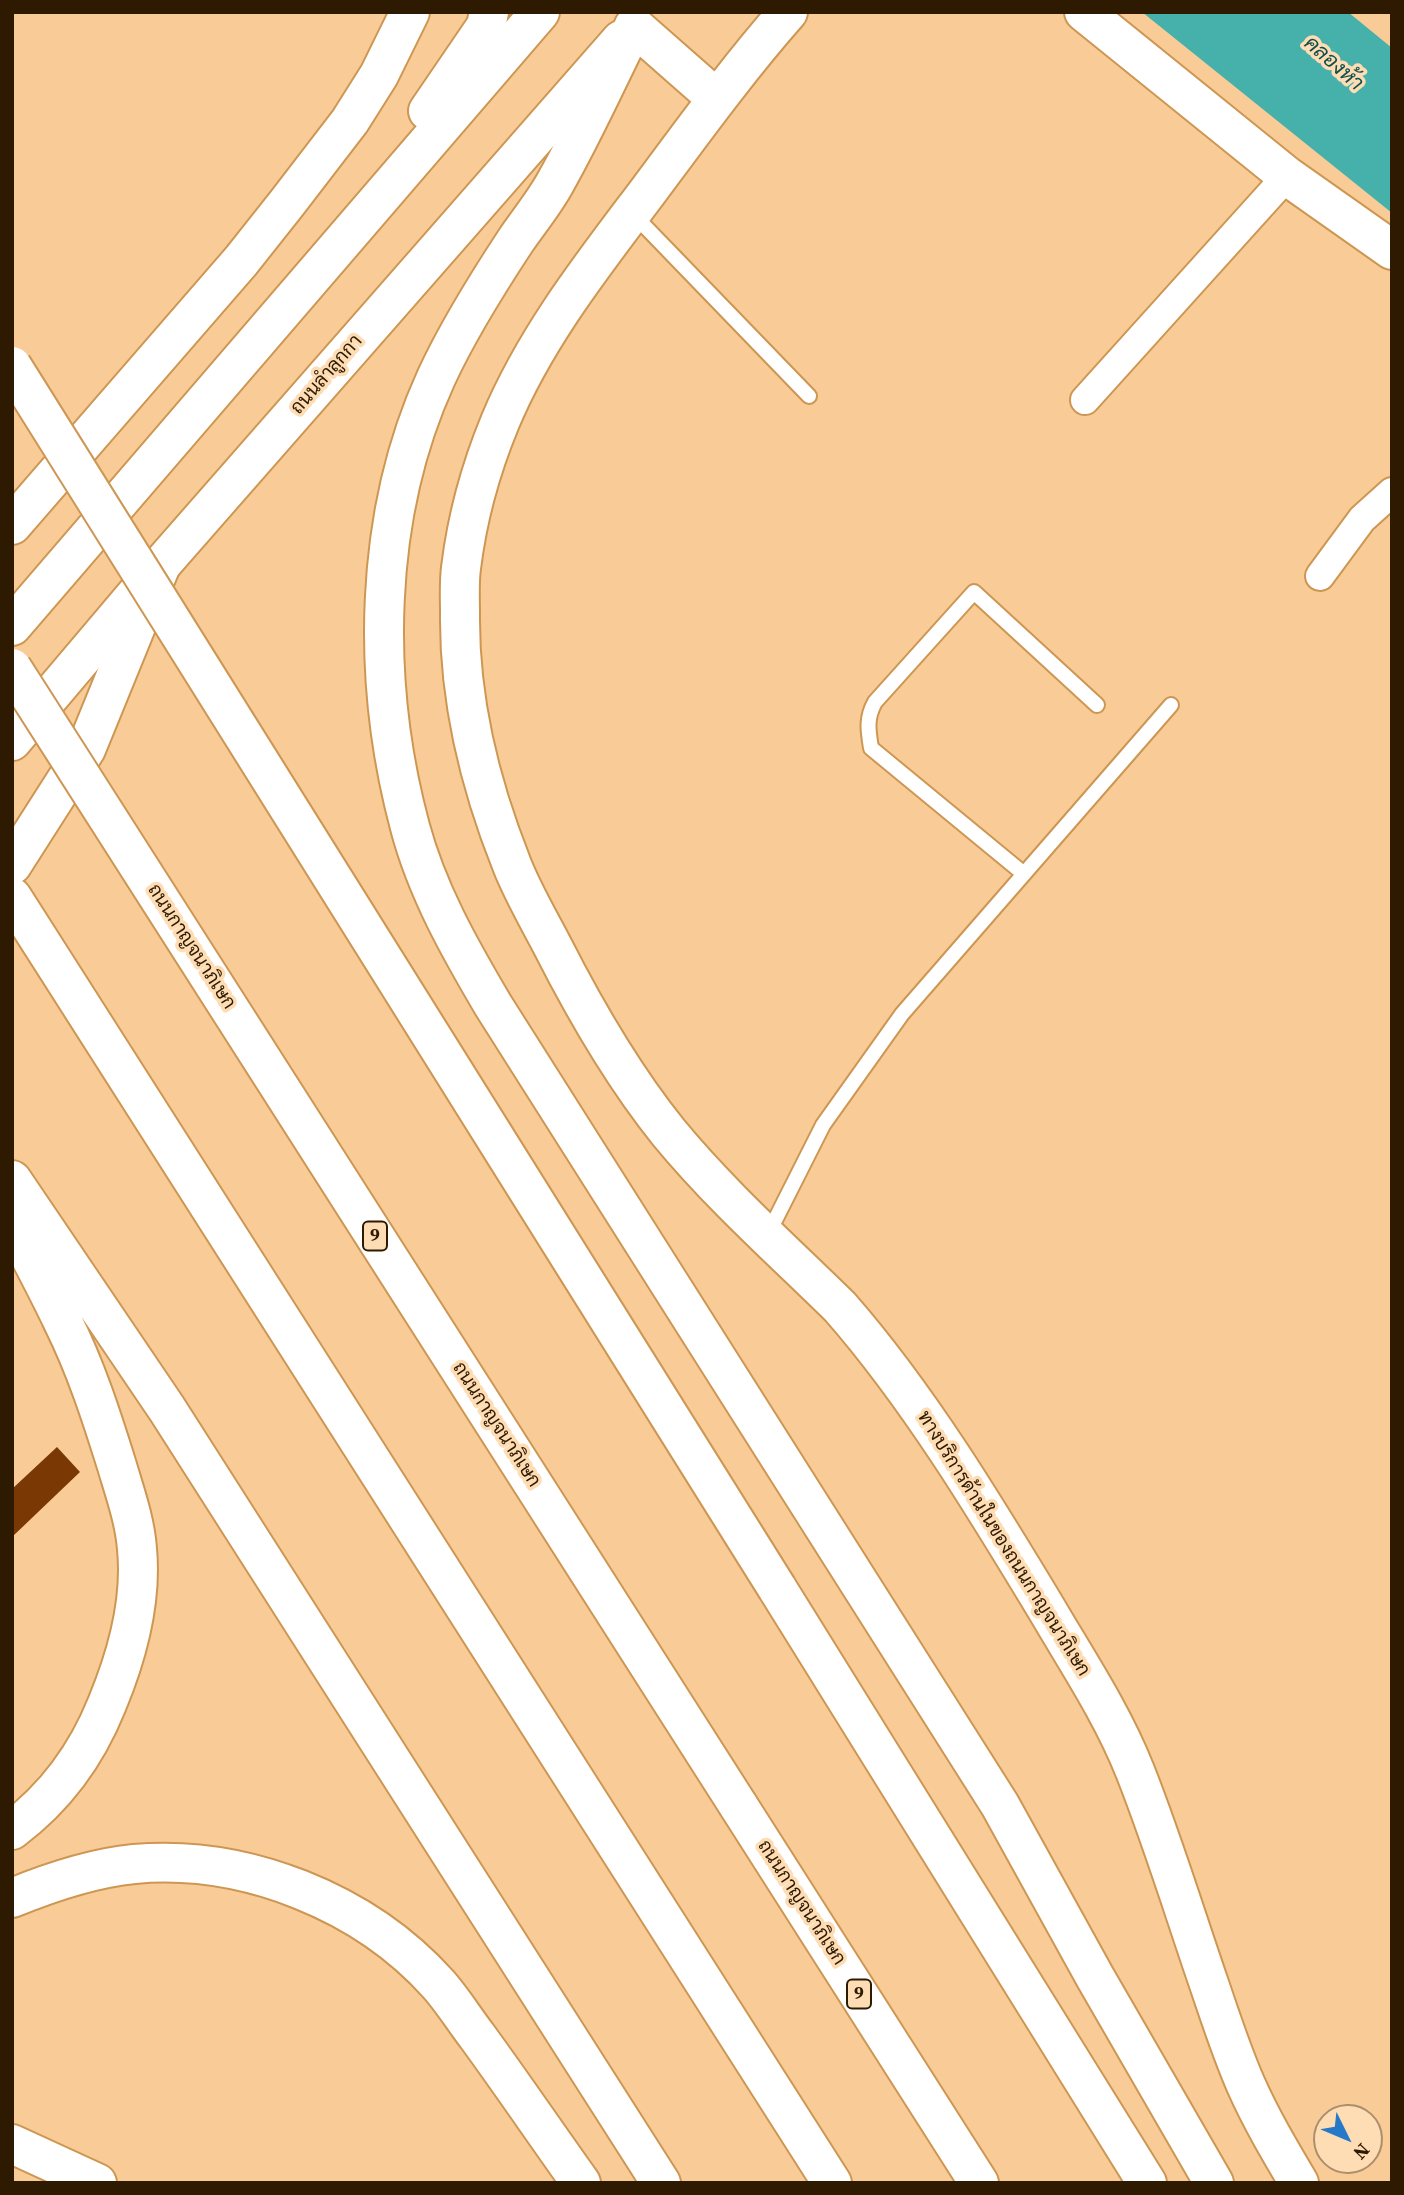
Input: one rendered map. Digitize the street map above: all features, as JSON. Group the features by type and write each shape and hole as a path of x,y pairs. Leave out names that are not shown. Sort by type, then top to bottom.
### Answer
{"main road":[{"path":"12,525 241,261 351,121 379,75 410,12"},
{"path":"395,181 404,148 486,26 489,12"},
{"path":"12,626 540,12"},
{"name":"ทางบริการด้านในของถนนกาญจนาภิเษก","path":"788,12 717,99 552,324 500,421 485,463 461,570 460,640 464,692 482,783 513,869 581,1002 620,1066 667,1130 719,1189 840,1307 894,1375 985,1508 1098,1696 1135,1769 1241,2074 1262,2119 1299,2183"},
{"path":"1084,12 1287,176 1392,250"},
{"path":"717,99 640,19 554,185 458,335 435,380 401,482 387,576 386,673 392,740 410,827 426,874 458,947 1000,1805 1095,1978 1214,2183"},
{"name":"ถนนลำลูกกา","path":"12,741 160,565 640,19"},
{"path":"12,366 778,1588 1147,2183"},
{"path":"12,547 44,509 145,371"},
{"path":"12,865 86,749 160,565"},
{"name":"ถนนกาญจนาภิเษก","path":"12,668 979,2183"},
{"path":"12,897 832,2183"},
{"path":"12,1180 167,1409 661,2183"},
{"path":"12,1222 64,1323 107,1433 130,1508 137,1549 137,1591 115,1687 100,1723 83,1755 55,1791 12,1830"},
{"path":"12,1898 99,1870 133,1864 162,1863 219,1868 257,1876 305,1891 351,1913 379,1933 439,1985 581,2183"},
{"path":"12,2144 97,2183"}],"street":[{"path":"1085,400 1287,176"},
{"path":"1320,576 1362,519 1392,492"}],"lane":[{"path":"632,213 809,396"},
{"path":"1024,874 871,748 868,725 870,712 875,702 974,592 1097,705"},
{"path":"768,1235 823,1125 902,1014 1171,705"}],"water":[{"name":"คลองห้า","path":"1142,12 1348,12 1392,48 1392,213"}],"building":[{"path":"57,1447 80,1472 12,1537 12,1489"}]}
